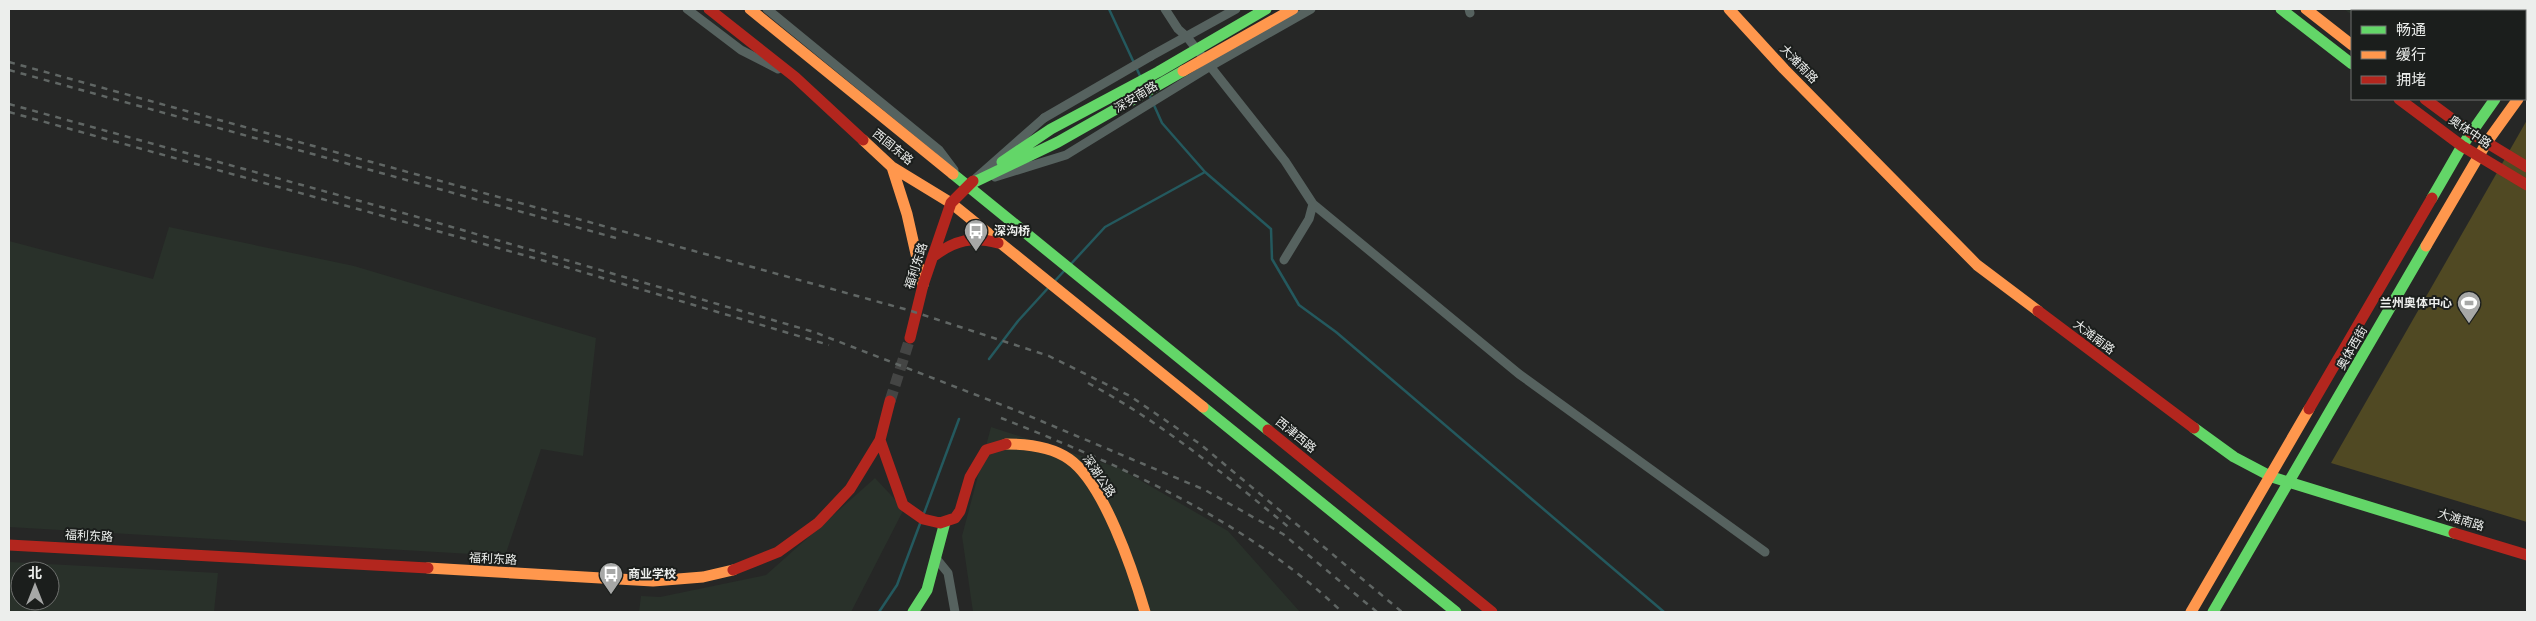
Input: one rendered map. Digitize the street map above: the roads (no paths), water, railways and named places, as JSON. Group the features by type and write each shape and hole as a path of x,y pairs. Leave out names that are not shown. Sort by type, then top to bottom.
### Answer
{"main road":[{"name":"西固东路","path":"709,9 795,77 892,167 950,203 1456,612"},
{"name":"西固东路","path":"750,9 821,64 966,186 1082,280"},
{"name":"深安南路","path":"966,186 1058,142 1161,77 1196,50 1266,9"},
{"name":"深安南路","path":"966,186 1051,129 1161,77 1207,63 1293,9"},
{"name":"大滩南路","path":"1729,9 1784,69 1977,265 2092,353 2234,457 2272,477 2527,555"},
{"path":"2281,9 2351,63"},
{"path":"2306,9 2351,44"},
{"name":"奥体中路","path":"2400,100 2462,146 2527,185"},
{"name":"奥体中路","path":"2425,100 2471,133 2527,167"},
{"name":"奥体西街","path":"2191,612 2272,477 2462,146 2494,100"},
{"name":"奥体西街","path":"2213,612 2487,142 2517,100"},
{"path":"892,167 907,214 923,285"},
{"path":"950,203 966,186"},
{"name":"福利东路","path":"910,338 923,285 950,203"},
{"path":"934,256 947,244 964,238 981,238 998,243"},
{"name":"西津西路","path":"1082,280 1492,612"},
{"name":"福利东路","path":"9,545 653,581 703,577 744,567 778,552 818,524 850,489 880,440 890,400"},
{"path":"880,440 904,505 909,512 929,522 944,522 926,590 912,612"},
{"name":"深湖公路","path":"944,522 954,519 961,510 970,477 986,450 1006,444 1043,448 1072,460 1100,500 1130,565 1145,612"}],"street":[{"path":"687,9 740,50 795,77"},
{"path":"767,9 939,150 966,186 1044,118 1236,9"},
{"path":"1164,9 1178,29 1187,37 1285,161 1313,204 1519,374 1765,552"},
{"name":"深安南路","path":"966,186 1066,155 1170,93 1207,63 1311,9"},
{"path":"1284,260 1309,219 1313,204"},
{"path":"935,557 948,573 955,612"}],"waterway":[{"path":"1109,9 1141,78"},
{"path":"1149,94 1162,123 1205,172 1271,229 1272,259 1299,305 1336,332 1664,612"},
{"path":"1070,265 1105,227 1205,172"},
{"path":"1054,282 1064,271"},
{"path":"989,359 1018,321 1049,287"},
{"path":"923,516 959,419"},
{"path":"879,612 897,585 921,521"}],"tunnel":[{"path":"890,401 910,338"}],"railway":[{"path":"9,62 908,310 1049,356 1130,396 1200,444 1402,612"},
{"path":"9,70 616,238"},
{"path":"9,104 414,216 814,332 1015,410 1205,490 1283,534 1377,612"},
{"path":"9,112 552,263 829,345"},
{"path":"1088,383 1168,433 1218,470 1291,529"},
{"path":"1001,418 1092,456 1181,498 1265,550 1305,579 1342,612"}],"place":[{"name":"深沟桥","path":"976,252"},
{"name":"兰州奥体中心","path":"2469,324"},
{"name":"商业学校","path":"611,595"}]}
